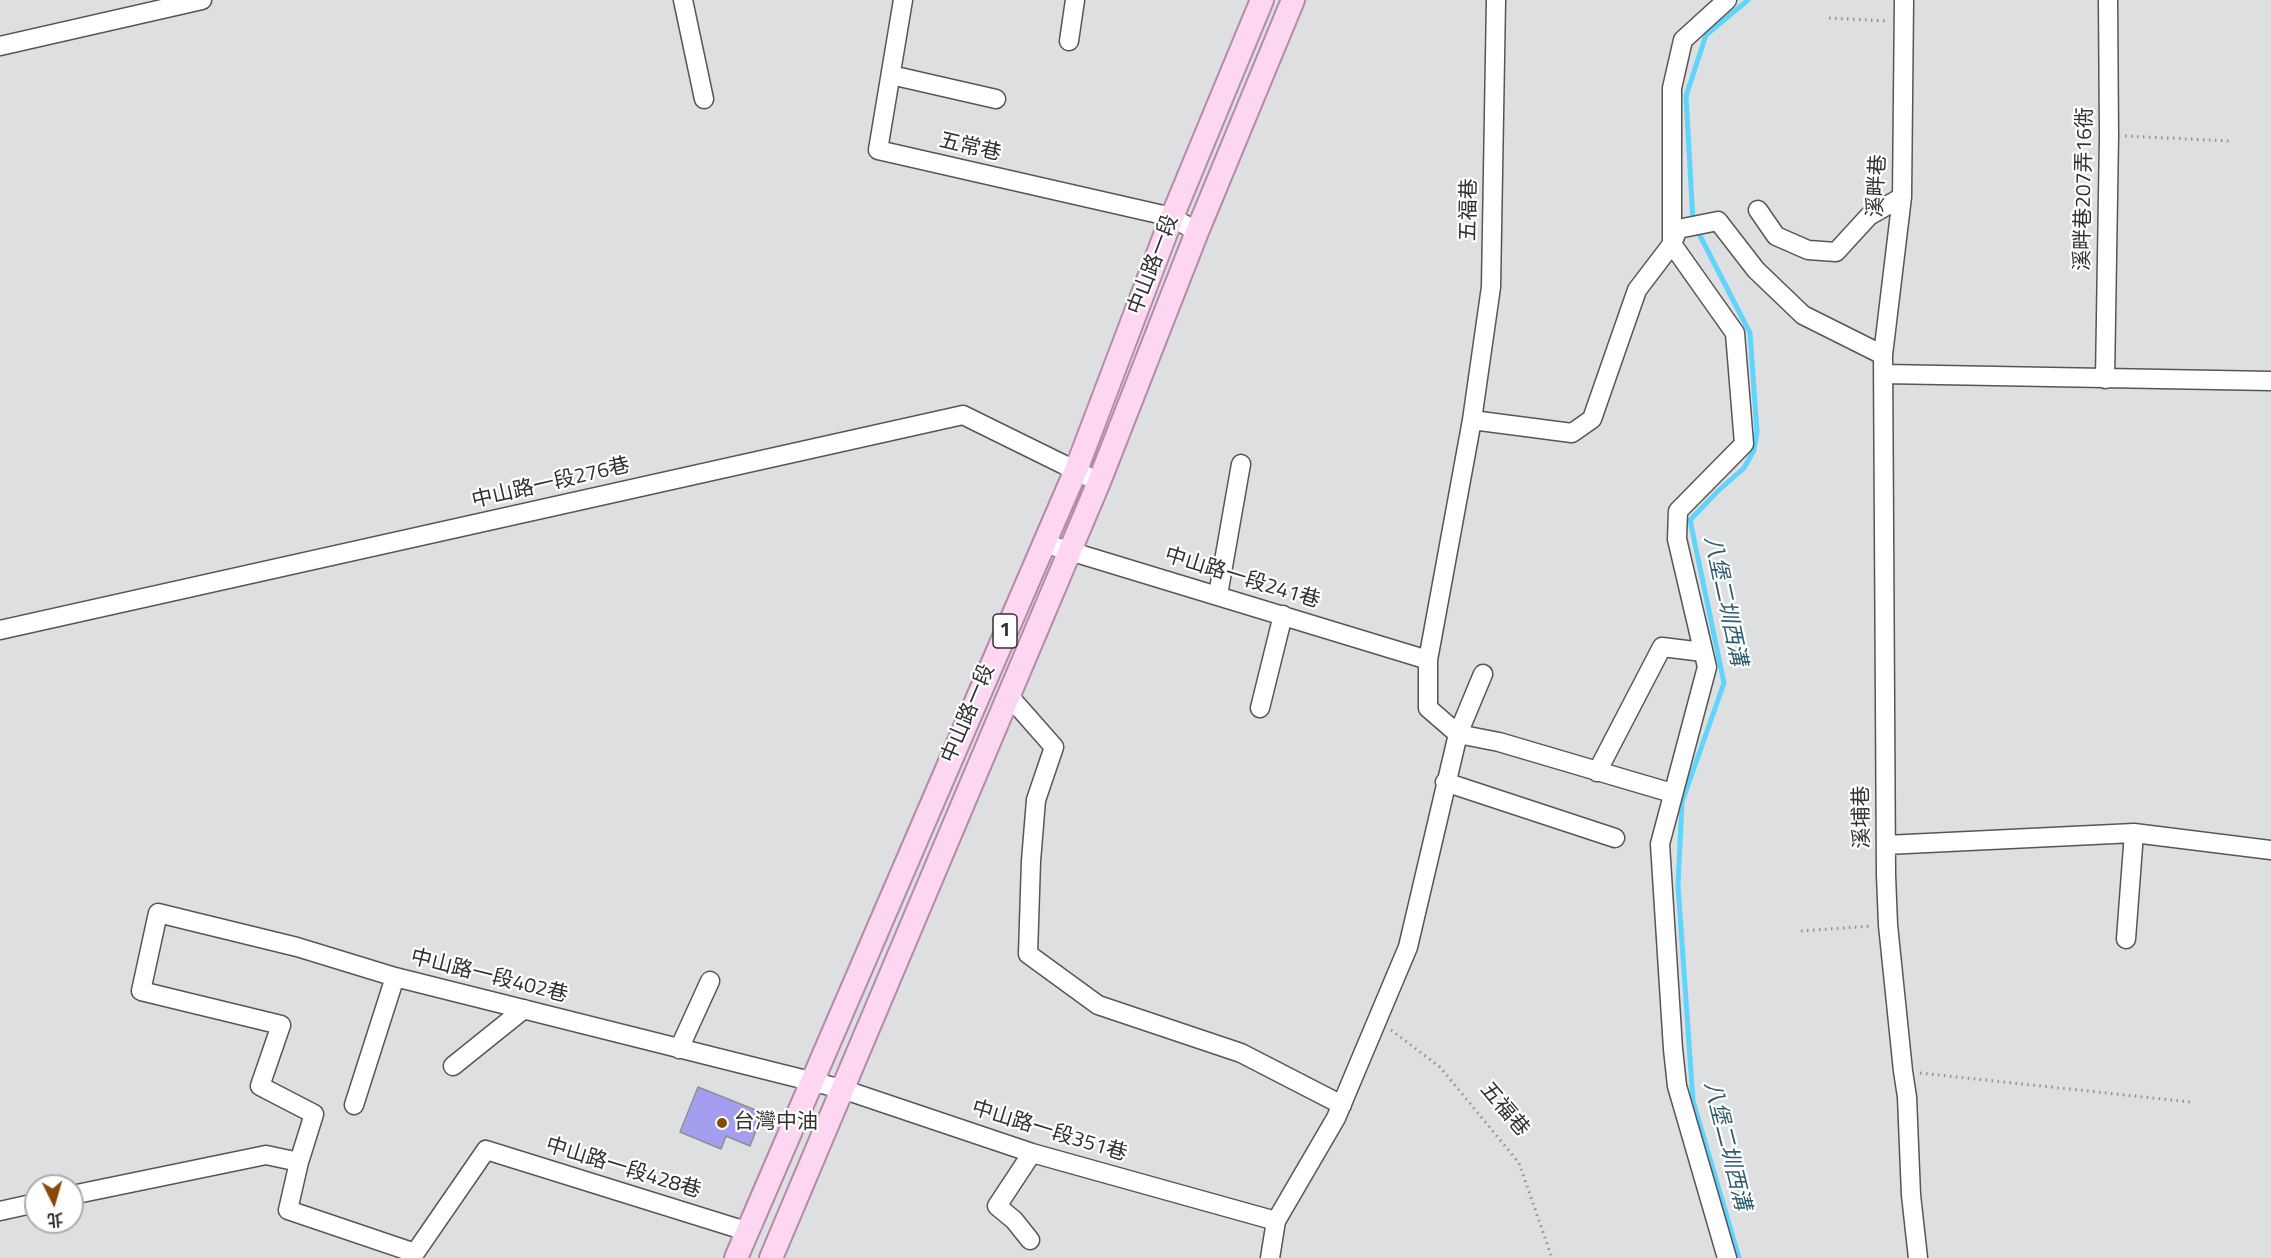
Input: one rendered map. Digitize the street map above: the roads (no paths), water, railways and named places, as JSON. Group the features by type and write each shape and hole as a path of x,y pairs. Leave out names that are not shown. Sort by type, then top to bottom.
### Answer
{"main road":[{"name":"中山路一段","path":"736,1258 1076,470 1172,217 1262,0"},
{"name":"中山路一段","path":"771,1258 1099,482 1197,232 1293,0"}],"street":[{"path":"0,46 202,0"},
{"path":"683,0 704,99"},
{"name":"五常巷","path":"903,0 878,150 1172,217 1197,232"},
{"path":"1069,41 1075,0"},
{"name":"五福巷","path":"1496,0 1491,288 1472,420 1428,660 1428,708 1458,734 1499,742 1672,794"},
{"path":"1727,0 1683,40 1674,78 1672,88 1675,236 1735,333 1744,444 1678,511 1677,539 1707,667 1660,844 1672,1049 1677,1086 1727,1258"},
{"name":"溪畔巷","path":"1884,374 1883,355 1902,197 1904,0"},
{"name":"溪畔巷207弄16衖","path":"2105,379 2109,135 2108,0"},
{"path":"891,75 996,99"},
{"path":"1758,210 1776,236 1808,250 1836,252 1869,216 1902,197"},
{"path":"1472,420 1572,433 1592,419 1637,290 1675,236 1718,221 1756,270 1803,315 1883,355"},
{"path":"1884,374 2271,381"},
{"name":"溪埔巷","path":"1884,374 1888,925 1907,1097 1911,1195 1918,1258"},
{"name":"中山路一段276巷","path":"0,630 963,415 1099,482"},
{"path":"1218,595 1241,464"},
{"name":"中山路一段241巷","path":"1043,543 1428,660"},
{"path":"1260,708 1283,615"},
{"path":"1597,772 1662,647 1703,652"},
{"path":"1270,1258 1276,1221 1342,1105 1408,947 1458,734 1483,674"},
{"path":"1009,696 1054,747 1036,800 1031,861 1028,954 1098,1005 1241,1053 1342,1105"},
{"path":"1445,782 1615,838"},
{"path":"1886,845 2134,833 2271,850"},
{"path":"2126,939 2134,833"},
{"name":"中山路一段402巷","path":"299,1162 314,1114 260,1086 281,1025 141,992 158,912 297,947 395,977 811,1081"},
{"path":"354,1105 395,977"},
{"path":"679,1049 710,981"},
{"path":"453,1066 524,1010"},
{"name":"中山路一段351巷","path":"811,1081 842,1089 1032,1153 1276,1221"},
{"name":"中山路一段428巷","path":"299,1162 288,1210 415,1253 486,1150 746,1231"},
{"path":"1030,1240 1014,1220 997,1206 1032,1153"},
{"path":"84,1193 266,1155 299,1162"},
{"path":"0,1211 24,1206"}],"waterway":[{"name":"八堡二圳西溝","path":"1739,1258 1693,1101 1678,885 1682,802 1724,683 1690,520 1744,468 1754,450 1757,432 1750,333 1693,222 1686,96 1706,35 1748,0"}],"place":[{"name":"台灣中油","path":"722,1123"}]}
